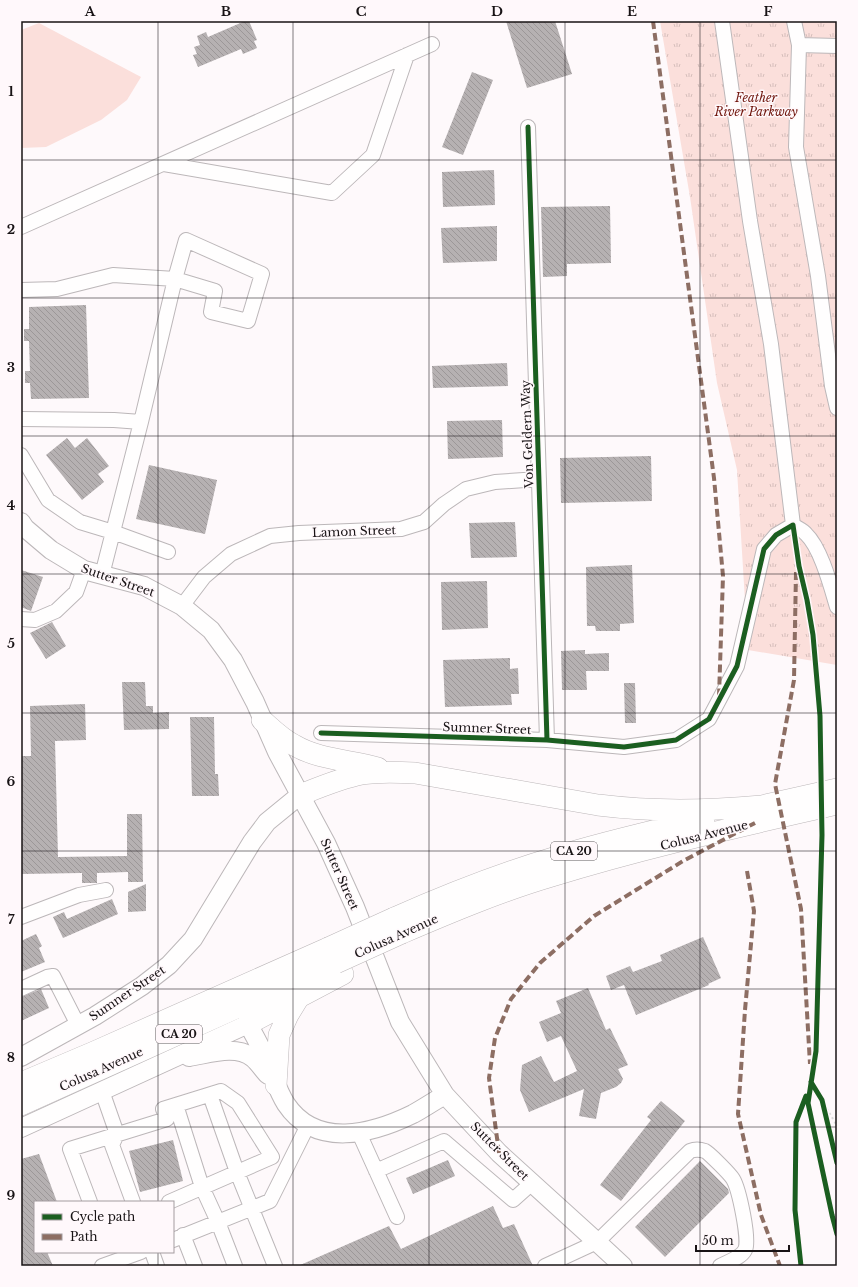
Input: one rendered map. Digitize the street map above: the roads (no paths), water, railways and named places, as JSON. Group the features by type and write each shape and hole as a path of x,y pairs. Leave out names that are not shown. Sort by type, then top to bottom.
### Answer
{"highway":[{"path":"262,720 294,746 333,759 366,764 392,772"},
{"path":"300,795 328,783 363,774 392,772 415,773 591,804 625,808 681,811 762,806"},
{"name":"CA 20","path":"788,808 837,789"},
{"name":"CA 20","path":"788,808 837,804"},
{"name":"Colusa Avenue","path":"401,931 474,885 552,858 647,832 762,806 788,808"},
{"name":"Colusa Avenue","path":"21,1105 401,931 484,899 551,876 788,808"},
{"path":"276,1085 279,1035 288,1015 300,996 336,961"},
{"name":"Colusa Avenue","path":"21,1084 101,1049 336,961"},
{"path":"248,1024 300,996"}],"main road":[{"name":"Sutter Street","path":"22,528 51,550 84,570 144,586 182,606 211,630 233,660 300,795 326,843 355,907 400,1022 445,1095 499,1153 623,1266"},
{"name":"Sumner Street","path":"21,1057 78,1025 142,986 169,965 193,939 252,842 267,822 300,795"},
{"path":"248,1024 266,1059 276,1085 286,1104 295,1115 308,1125 323,1132 342,1134 359,1133 374,1129 413,1114 445,1095"},
{"name":"Colusa Avenue","path":"21,1128 248,1024"},
{"path":"171,1060 230,1051 241,1052 253,1058 276,1085"}],"street":[{"path":"722,21 750,221 771,344 793,525 806,533 812,542 826,571 837,607"},
{"path":"794,21 799,45 796,146 818,276 832,386 837,408"},
{"path":"21,227 432,44"},
{"path":"799,45 837,46"},
{"path":"164,164 332,193 373,155 406,55"},
{"name":"Von Geldern Way","path":"528,127 547,740"},
{"path":"21,290 57,289 113,275 175,279 216,291 211,312 248,321 262,274 186,240 175,279 142,422 102,575"},
{"path":"21,419 114,420 142,422"},
{"path":"21,454 48,500 80,522 168,552"},
{"name":"Lamon Street","path":"182,606 204,577 231,554 270,536 299,533 401,530 424,522 444,504 466,489 495,482 539,479"},
{"name":"Sumner Street","path":"321,733 547,740 624,747 676,740 710,719 737,666 764,549 776,535 793,525"},
{"path":"21,619 35,620 56,611 76,592 84,570"},
{"path":"21,917 79,895 106,890"},
{"path":"21,989 47,977 53,976 78,1025"},
{"path":"102,1091 117,1134 112,1145 128,1201"},
{"path":"90,1201 70,1149 167,1119 163,1109 221,1091 238,1103 272,1157 171,1201"},
{"path":"210,1095 237,1172 275,1266"},
{"path":"176,1106 202,1187 218,1222 235,1266"},
{"path":"195,1266 178,1238 270,1201 308,1125"},
{"path":"359,1133 397,1217"},
{"path":"376,1171 444,1141 513,1200 532,1183"},
{"path":"545,1266 597,1242 690,1150 697,1149 706,1151 733,1178 737,1188 748,1242 743,1254 720,1266"},
{"path":"108,1260 137,1253"},
{"path":"152,1253 157,1266"}],"park label":[{"name":"Feather River Parkway","path":"756,104"}]}
